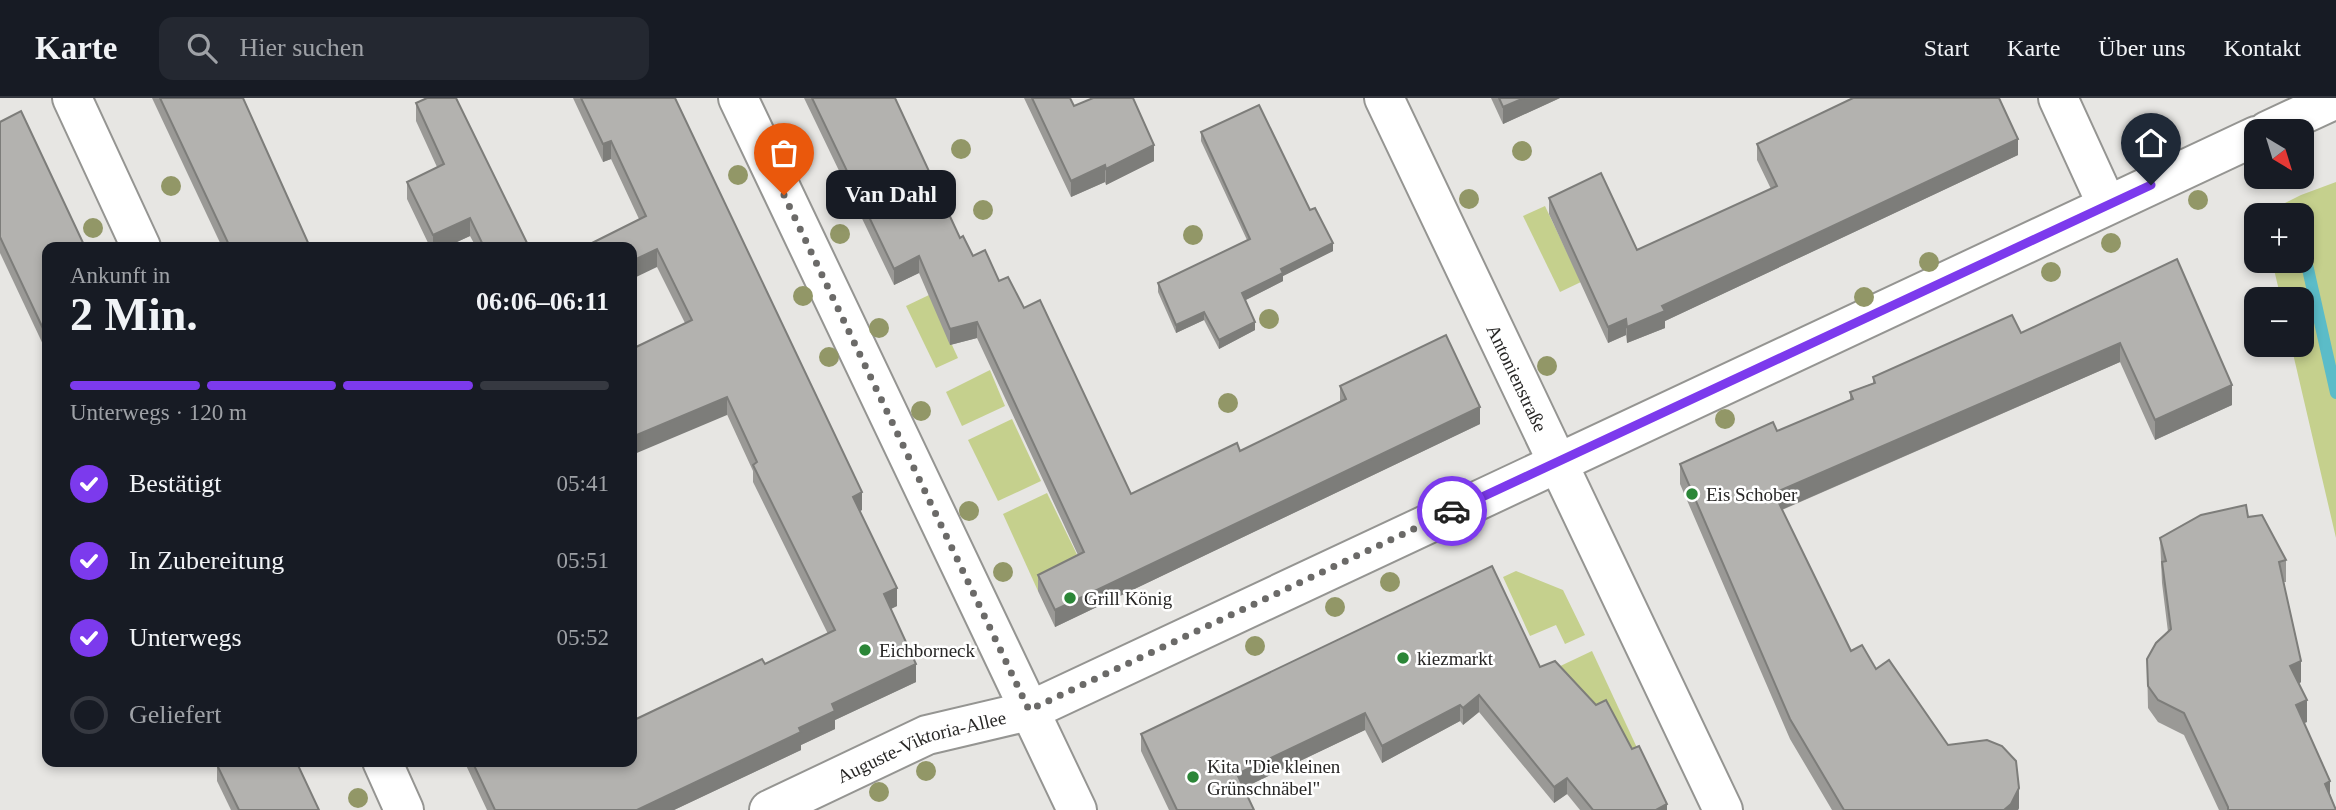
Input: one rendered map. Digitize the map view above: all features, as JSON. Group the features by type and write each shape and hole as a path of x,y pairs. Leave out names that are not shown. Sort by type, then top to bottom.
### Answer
{"street":[{"path":"72,98 139,242"},
{"path":"738,98 1077,810"},
{"name":"Antonienstraße","path":"1384,98 1723,810"},
{"path":"2058,98 2107,205"},
{"path":"2293,119 2336,99"},
{"name":"Auguste-Viktoria-Allee","path":"769,810 927,735 1029,710 2244,142"},
{"path":"385,767 404,810"}],"green space":[{"path":"2336,182 2336,538 2294,357 2314,357 2314,287 2278,287 2275,273 2314,273 2314,203 2285,203"},
{"path":"1545,206 1581,282 1560,292 1523,216"},
{"path":"929,295 958,358 936,368 906,306"},
{"path":"990,370 1005,406 962,426 946,392"},
{"path":"1012,419 1041,481 998,501 968,440"},
{"path":"1047,493 1084,569 1038,591 1003,514"},
{"path":"1516,571 1563,590 1585,635 1565,644 1556,625 1530,636 1503,577"},
{"path":"1592,651 1666,810 1554,669"}],"building":[{"path":"160,98 243,98 308,242 228,242"},
{"path":"427,98 456,98 527,242 482,242 470,218 433,235 407,182 444,164 416,103"},
{"path":"581,98 675,98 862,492 853,497 897,588 884,594 916,664 832,704 835,711 799,728 801,732 637,810 495,810 475,767 637,767 637,719 762,659 765,664 835,630 753,465 757,462 727,397 637,435 637,347 692,320 657,249 637,259 637,242 594,242 646,216 611,141 603,144"},
{"path":"812,98 895,98 960,238 963,236 973,256 985,250 999,281 1008,277 1024,308 1040,300 1131,494 1237,443 1240,451 1346,399 1340,386 1446,335 1480,407 1055,610 1038,575 1084,552 977,322 950,329 919,256 894,269"},
{"path":"1032,98 1070,98 1074,106 1093,98 1133,98 1154,145 1106,169 1105,165 1071,181"},
{"path":"1499,98 1524,98 1503,107"},
{"path":"1853,98 1999,98 2018,139 1662,306 1665,311 1627,327 1626,319 1608,327 1549,198 1601,173 1637,250 1777,186 1757,144"},
{"path":"1259,105 1310,210 1315,208 1333,243 1281,269 1283,273 1242,293 1255,322 1219,340 1204,312 1176,325 1158,283 1250,239 1201,132"},
{"path":"21,111 83,242 42,242 42,326 0,237 0,122"},
{"path":"2177,259 2232,385 2155,420 2120,343 1774,493 1851,651 1862,645 1876,669 1889,660 1948,745 1987,740 2002,746 2016,761 2019,788 2011,804 2004,810 1844,810 1790,719 1680,464 1773,422 1777,431 1853,399 1850,392 1875,383 1873,377 2012,315 2021,333"},
{"path":"2246,505 2248,517 2262,515 2286,560 2279,562 2301,661 2290,666 2307,700 2296,705 2330,781 2325,784 2336,810 2228,810 2184,713 2158,700 2148,686 2147,659 2156,643 2171,629 2162,562 2166,561 2160,538 2201,515"},
{"path":"1492,566 1540,667 1555,661 1596,705 1606,700 1632,749 1639,746 1667,804 1656,810 1593,810 1567,778 1554,787 1479,695 1463,708 1460,705 1382,746 1365,713 1237,774 1254,810 1177,810 1141,734"},
{"path":"218,767 299,767 319,810 239,810"}],"waterway":[{"path":"2309,273 2336,393"}],"way so far":[{"path":"784,195 1029,710 1452,511"}],"place":[{"name":"Van Dahl","path":"784,195"},
{"name":"Eis Schober","path":"1692,494"},
{"name":"Grill König","path":"1070,598"},
{"name":"Eichborneck","path":"865,650"},
{"name":"kiezmarkt","path":"1403,658"},
{"name":"Kita \"Die kleinen Grünschnäbel\"","path":"1193,777"}],"route":[{"path":"1452,511 2151,185"}]}
